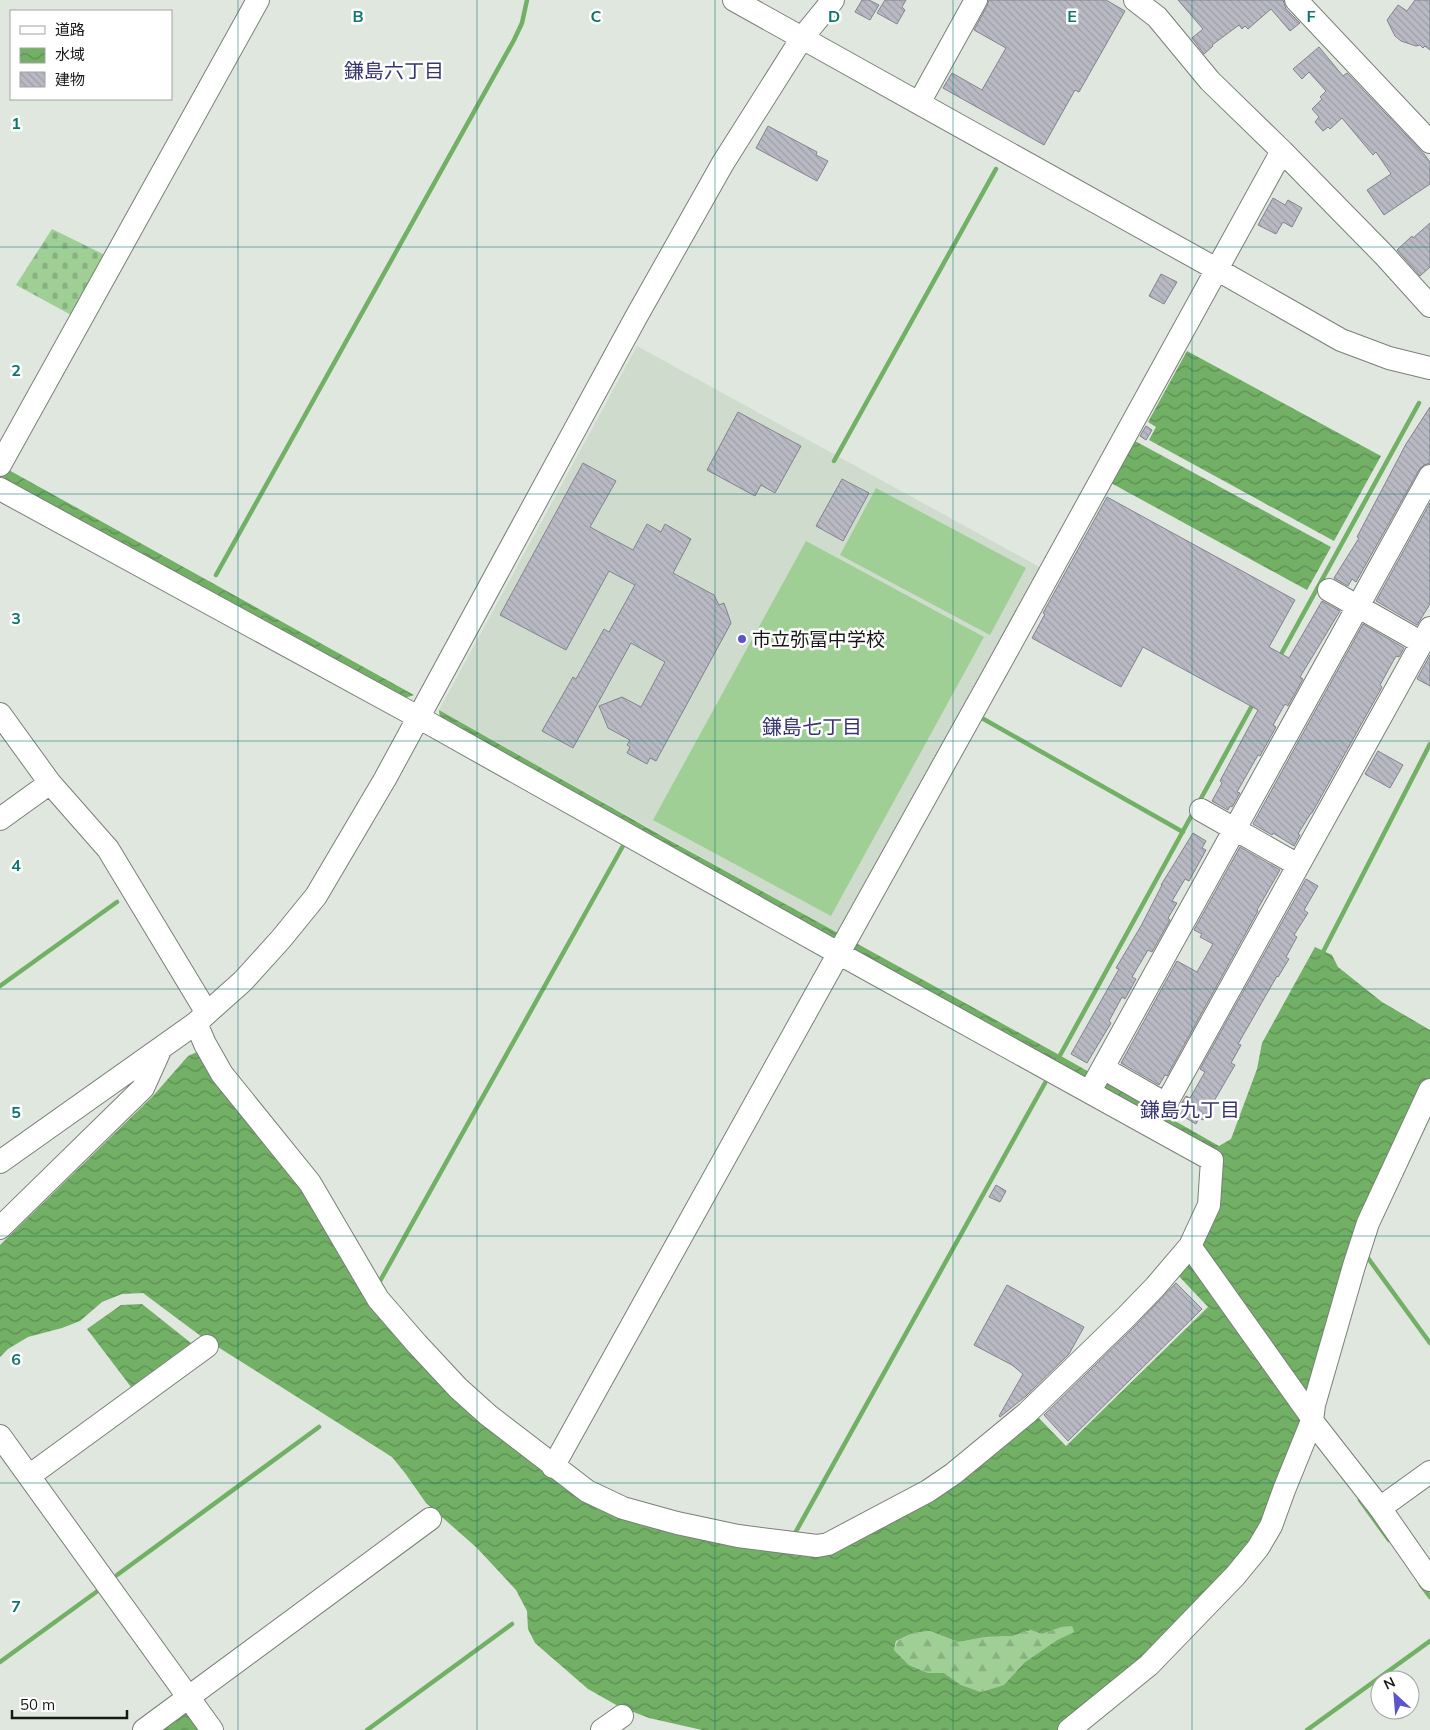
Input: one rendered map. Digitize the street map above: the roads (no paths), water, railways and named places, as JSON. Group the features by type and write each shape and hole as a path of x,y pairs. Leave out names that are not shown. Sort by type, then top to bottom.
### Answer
{"street":[{"path":"0,465 258,0"},
{"path":"734,0 1341,340 1389,358 1430,368"},
{"path":"0,1162 202,1018 243,981 316,896 385,779 635,319 723,163 802,38 833,0"},
{"path":"919,103 976,0"},
{"path":"1135,0 1157,17 1210,81 1282,151 1430,306"},
{"path":"1296,0 1430,142"},
{"path":"553,1467 1218,270 1282,151"},
{"path":"1098,1077 1430,476"},
{"path":"0,489 418,717 843,945 1098,1077 1166,1104 1426,636 1357,607 1329,590"},
{"path":"0,714 50,783 108,849 202,1018 205,1044 222,1074 310,1183 378,1299 458,1388 488,1415 553,1467 587,1491 623,1508 677,1523 738,1536 817,1546 828,1544 928,1491 953,1474 1034,1406 1125,1318 1192,1247 1209,1205 1212,1160 1098,1077"},
{"path":"0,819 50,783"},
{"path":"1201,810 1298,865"},
{"path":"0,1228 143,1088 162,1048"},
{"path":"1069,1730 1150,1665 1236,1576 1271,1526 1311,1418 1368,1223 1428,1100"},
{"path":"1192,1247 1311,1418 1380,1508 1430,1580"},
{"path":"29,1476 207,1346"},
{"path":"0,1436 212,1730"},
{"path":"1380,1508 1430,1472"},
{"path":"144,1730 430,1519"},
{"path":"602,1730 622,1716"}],"water":[{"path":"1187,351 1381,456 1334,541 1149,440 1156,427 1148,422"},
{"path":"1135,441 1331,547 1307,590 1111,483"},
{"path":"7,469 414,695 402,699 0,476"},
{"path":"439,710 669,840 1054,1052 1219,1146 1231,1139 1257,1069 1262,1043 1315,947 1332,955 1338,967 1382,1002 1430,1030 1430,1079 1364,1223 1305,1423 1259,1533 1225,1581 1090,1706 1058,1730 702,1730 649,1718 618,1706 588,1689 535,1643 528,1629 527,1611 516,1590 477,1548 426,1503 392,1457 202,1337 143,1293 122,1294 102,1302 80,1321 28,1337 8,1349 0,1357 0,1245 153,1096 188,1056 197,1052 228,1098 282,1162 320,1218 376,1311 579,1499 640,1525 728,1544 800,1556 814,1556 1036,1415 1066,1446 1208,1307 1175,1272 1218,1155 440,720","holes":["1072,1626 1074,1632 1057,1640 1025,1662 1004,1685 981,1692 961,1685 944,1673 928,1673 909,1665 894,1650 896,1641 913,1633 930,1631 958,1642 986,1637 1013,1636 1031,1630 1042,1634 1062,1627"]},
{"path":"142,1304 191,1343 131,1387 87,1329 121,1305"},
{"path":"181,1713 189,1713 201,1730 158,1730"}],"waterway":[{"path":"216,575 514,40 522,23 527,0"},
{"path":"834,461 996,169"},
{"path":"1279,658 1419,403"},
{"path":"1199,802 1254,702"},
{"path":"980,717 1183,832"},
{"path":"1322,954 1430,744"},
{"path":"1058,1059 1194,811"},
{"path":"376,1281 380,1281 624,844"},
{"path":"0,986 117,902"},
{"path":"794,1535 1045,1083"},
{"path":"1368,1258 1430,1343"},
{"path":"117,1575 319,1427"},
{"path":"1360,1500 1389,1540"},
{"path":"1421,1585 1430,1597"},
{"path":"0,1662 99,1590"},
{"path":"367,1730 512,1624"},
{"path":"1307,1730 1430,1641"}],"place":[{"name":"市立弥冨中学校","path":"742,639"}],"district":[{"name":"鎌島六丁目","path":"394,70"},
{"name":"鎌島七丁目","path":"812,726"},
{"name":"鎌島九丁目","path":"1190,1109"}]}
